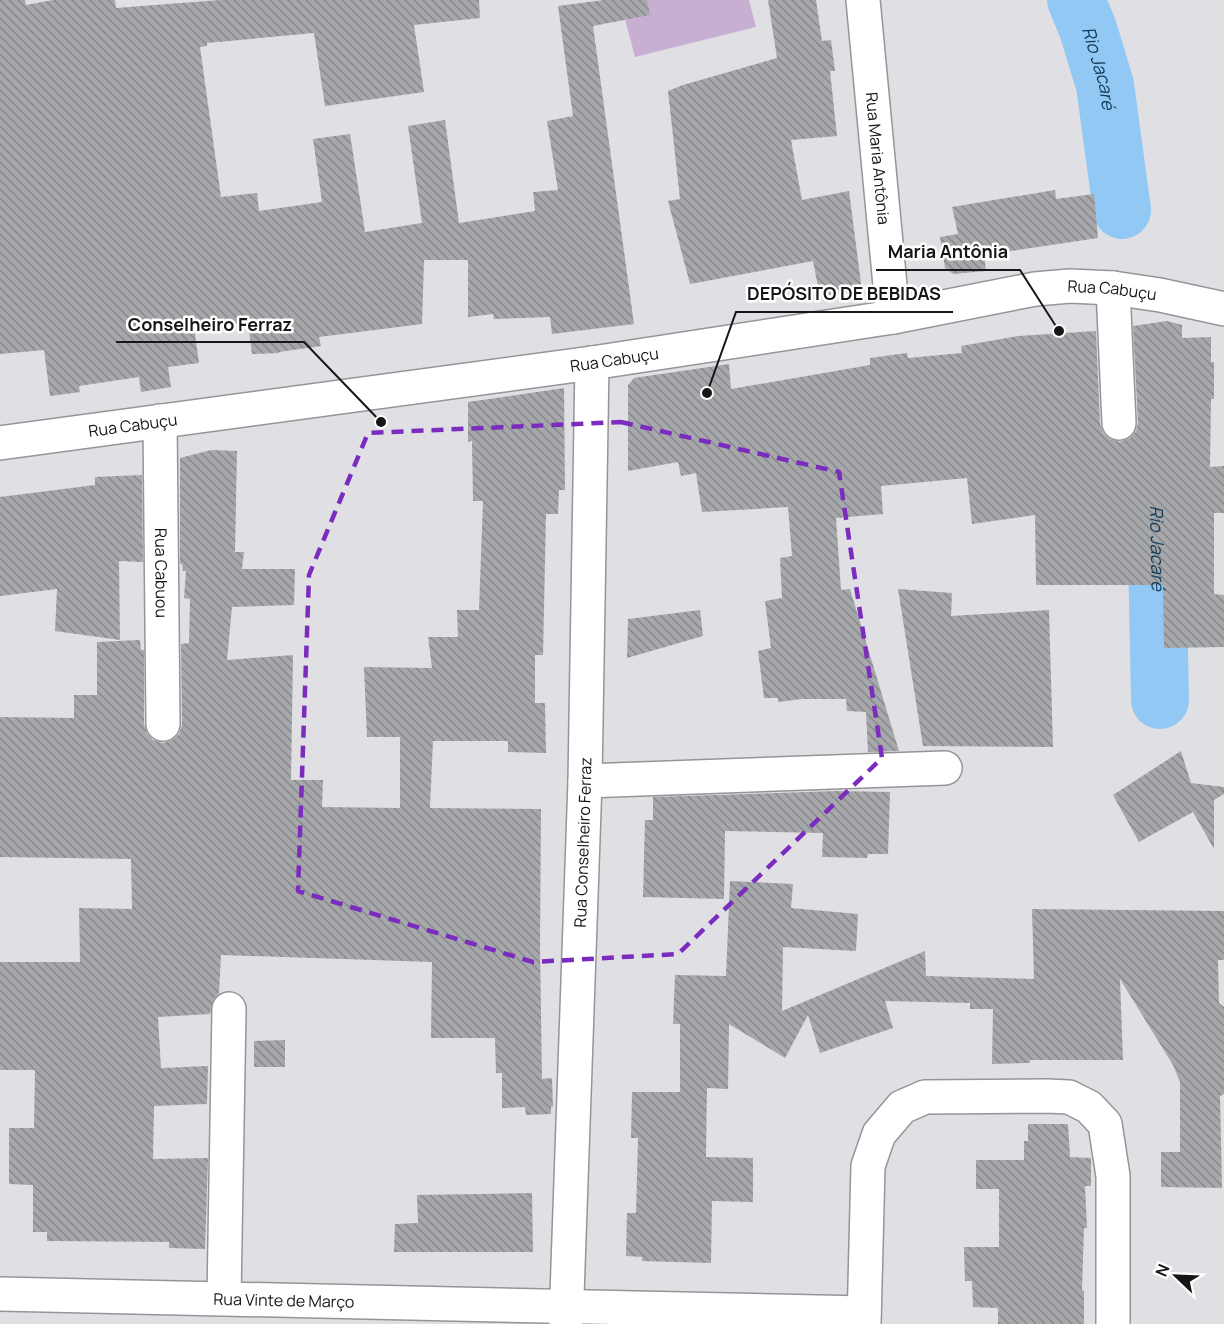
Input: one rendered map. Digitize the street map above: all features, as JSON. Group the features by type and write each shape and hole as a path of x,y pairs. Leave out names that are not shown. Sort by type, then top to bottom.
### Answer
{"street":[{"name":"Rua Maria Antônia","path":"863,0 893,317"},
{"name":"Rua Cabuçu","path":"0,443 592,363 893,317 1035,289 1070,286 1113,288 1160,295 1224,309"},
{"path":"1113,288 1119,423"},
{"name":"Rua Conselheiro Ferraz","path":"566,1315 585,781 592,363"},
{"name":"Rua Cabuou","path":"160,421 163,724"},
{"path":"585,781 945,768"},
{"path":"224,1298 229,1009"},
{"path":"864,1318 868,1166 879,1134 902,1107 925,1097 1069,1097 1089,1107 1105,1124 1113,1176 1113,1324"},
{"name":"Rua Vinte de Março","path":"0,1294 224,1298 566,1315 864,1318"}],"highlighted area":[{"path":"621,422 839,472 882,758 678,954 533,962 298,891 309,575 368,433"}],"shaded area":[{"path":"620,0 749,0 756,27 635,57"}],"building":[{"path":"0,0 25,0 26,5 53,0 115,0 116,8 220,0 479,0 480,18 414,25 424,92 325,106 314,33 207,43 207,46 200,47 221,197 257,193 259,211 322,202 313,139 350,134 365,232 422,223 408,126 445,120 459,223 535,211 533,192 558,190 547,121 573,116 558,6 604,0 647,0 650,15 593,26 634,324 552,334 550,317 494,319 493,314 468,317 468,260 424,260 422,324 319,337 321,346 279,353 252,354 248,323 194,327 199,363 168,367 171,387 141,392 139,377 79,386 80,392 50,396 44,350 0,354"},
{"path":"768,0 816,0 822,41 831,40 835,71 830,71 837,136 791,140 802,200 849,191 862,291 820,297 813,261 690,284 668,201 680,199 668,91 777,58"},
{"path":"1055,190 1056,199 1094,194 1098,238 984,255 986,271 953,274 945,268 940,237 958,234 952,207"},
{"path":"1167,321 1182,325 1182,338 1211,337 1214,399 1211,399 1210,467 1224,466 1224,513 1214,513 1214,594 1224,595 1224,647 1164,648 1163,585 1036,585 1035,515 972,524 967,478 881,486 883,514 836,518 841,590 850,589 899,751 868,752 866,712 847,711 846,699 802,699 778,702 778,698 764,698 758,651 771,648 765,601 782,598 780,558 792,556 788,507 702,512 696,473 681,476 678,462 628,471 628,385 634,378 729,364 731,389 870,365 870,358 907,353 908,358 962,353 961,346 1018,336 1096,331 1100,424 1104,434 1120,442 1130,438 1136,431 1138,423 1133,326"},
{"path":"564,388 565,490 559,490 558,514 546,514 543,655 535,655 535,703 545,703 546,753 508,752 508,741 433,741 430,808 541,809 542,1079 552,1078 553,1107 551,1107 551,1114 526,1115 525,1107 502,1108 502,1073 496,1073 495,1038 431,1038 432,962 221,955 219,993 213,1000 210,1014 158,1017 161,1068 208,1066 207,1104 154,1106 153,1159 208,1158 205,1249 169,1248 169,1242 47,1241 47,1232 33,1232 33,1185 9,1184 9,1128 34,1128 35,1070 0,1070 0,962 80,962 79,908 132,909 131,859 0,857 0,717 74,718 74,695 97,695 97,642 140,640 141,650 144,650 144,724 147,733 153,740 163,743 179,734 182,724 181,644 189,643 190,599 184,598 186,571 183,571 182,564 180,564 180,458 211,450 237,451 235,552 244,552 242,569 295,569 294,605 232,607 227,660 293,655 291,780 323,780 322,807 400,808 400,737 367,737 364,667 432,668 428,637 458,637 457,610 479,610 483,501 473,501 472,441 468,442 468,402"},
{"path":"142,475 143,562 119,561 120,640 55,631 57,589 0,596 0,497 95,485 95,477"},
{"path":"898,589 952,593 951,616 1049,610 1053,747 923,746"},
{"path":"700,610 703,636 627,658 628,619"},
{"path":"1181,751 1191,783 1224,787 1224,794 1214,800 1214,849 1193,812 1139,842 1113,795"},
{"path":"837,791 890,792 888,854 868,854 867,858 822,857 823,833 725,831 724,899 643,897 645,820 653,820 653,797"},
{"path":"730,881 793,884 791,908 858,914 856,951 783,947 782,1011 925,951 926,976 1034,979 1032,909 1224,911 1224,960 1218,960 1219,1003 1224,1007 1224,1094 1220,1096 1222,1188 1161,1187 1161,1152 1180,1152 1180,1082 1173,1065 1120,979 1123,1060 1030,1060 1030,1063 992,1064 993,1009 970,1009 970,1003 885,1001 893,1028 820,1053 808,1015 785,1058 729,1024 728,1089 707,1088 706,1157 753,1158 753,1202 712,1201 711,1263 642,1261 642,1257 626,1256 627,1213 636,1213 638,1138 631,1138 632,1092 680,1092 680,1024 673,1024 675,975 726,976"},
{"path":"285,1040 285,1067 254,1067 254,1041"},
{"path":"1028,1124 1068,1124 1070,1157 1091,1158 1091,1186 1085,1186 1087,1228 1084,1228 1082,1290 1084,1291 1084,1324 998,1324 998,1308 973,1307 972,1281 965,1281 964,1247 999,1247 999,1189 976,1189 976,1160 1024,1160 1024,1141 1028,1141"},
{"path":"532,1193 533,1252 394,1252 395,1224 418,1223 417,1195"}],"waterway":[{"name":"Rio Jacaré","path":"1076,0 1088,29 1105,85 1122,210"},
{"name":"Rio Jacaré","path":"1156,504 1160,700"}],"place":[{"name":"Maria Antônia","path":"1059,331"},
{"name":"DEPÓSITO DE BEBIDAS","path":"707,393"},
{"name":"Conselheiro Ferraz","path":"381,422"}]}
